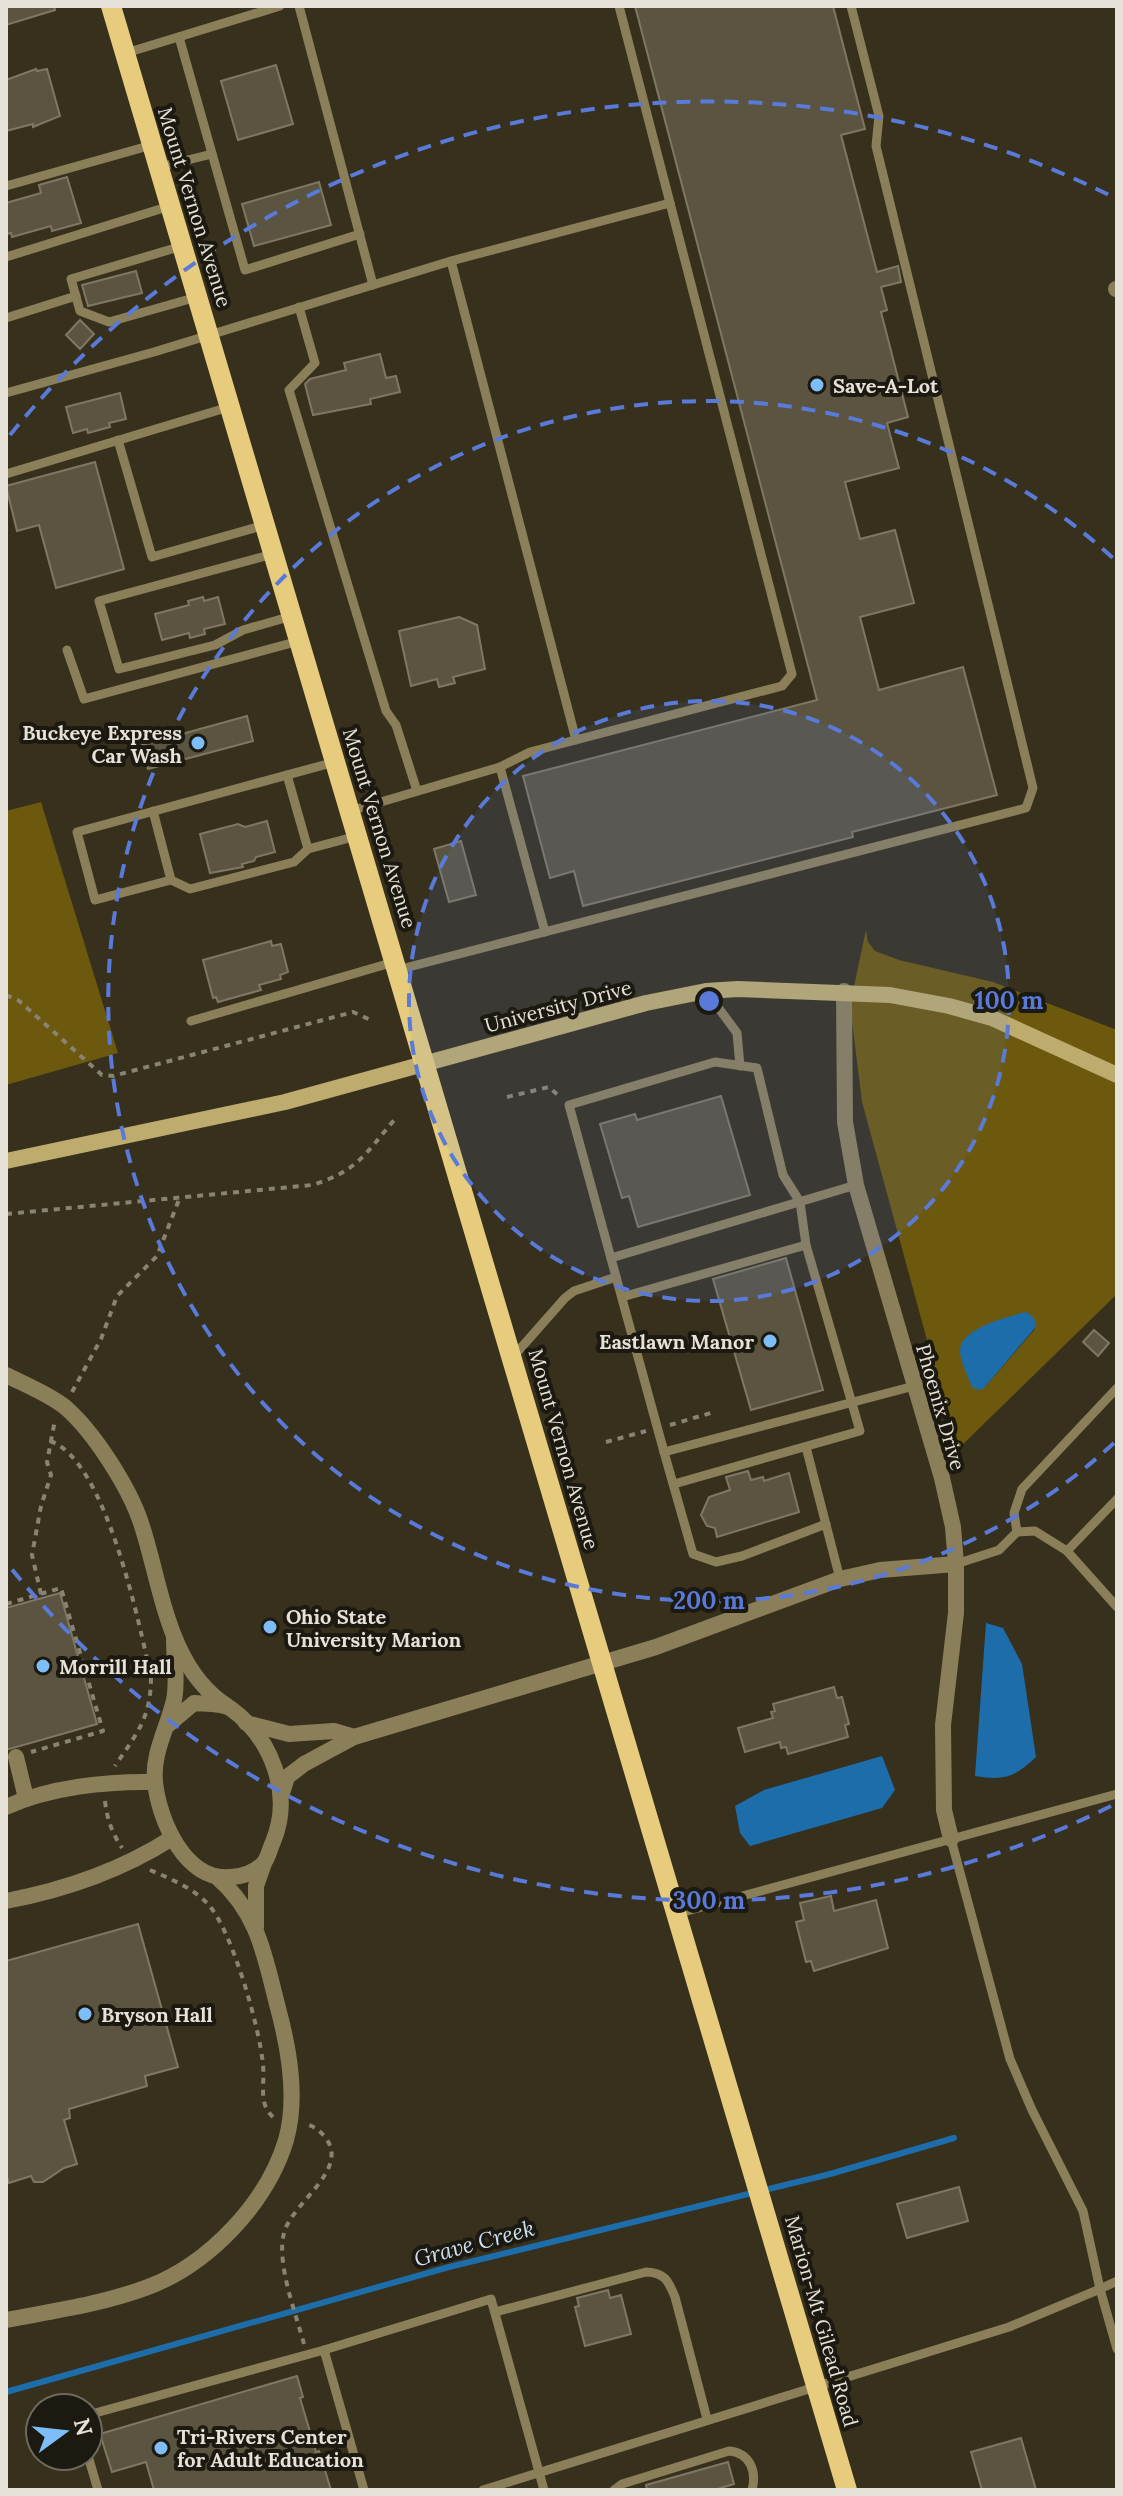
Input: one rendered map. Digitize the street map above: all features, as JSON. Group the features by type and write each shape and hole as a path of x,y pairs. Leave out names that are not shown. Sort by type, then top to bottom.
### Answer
{"main road":[{"name":"Mount Vernon Avenue","path":"111,6 752,2165"},
{"name":"Marion-Mt Gilead Road","path":"752,2165 847,2490"}],"street":[{"name":"University Drive","path":"6,1161 285,1102 646,1003 706,991 844,991 890,995 949,1006 992,1018 1117,1075"},
{"name":"Phoenix Drive","path":"844,991 845,1122 856,1185 942,1478 953,1527 956,1613 943,1725 944,1810 951,1839"},
{"path":"6,1375 64,1406 110,1460 140,1520 174,1639 200,1684 259,1737 274,1762 282,1793"},
{"path":"6,2320 90,2304 150,2286 200,2258 237,2225 265,2188 286,2139 291,2093 288,2043 256,1927 256,1886 280,1824 282,1793 287,1777 304,1764 354,1737 656,1647 840,1579 880,1570 956,1564"},
{"path":"174,1639 175,1690 168,1725 156,1755 155,1782 172,1838 195,1867 218,1878 234,1892 256,1927"},
{"path":"168,1725 194,1703 227,1706"},
{"path":"243,1722 289,1734 334,1731 354,1737"},
{"path":"16,1757 26,1798"},
{"path":"6,1807 26,1798 86,1788 155,1782"},
{"path":"6,1901 65,1887 133,1860 172,1838"},
{"path":"218,1878 242,1876 264,1863"}],"lane":[{"path":"125,54 280,6"},
{"path":"299,6 373,285"},
{"path":"350,811 500,767 530,752 782,686 792,674 619,6"},
{"path":"191,1021 396,966 545,932 1026,808 1033,788 876,146 879,116 851,6"},
{"path":"179,37 245,270 360,234"},
{"path":"6,186 152,145"},
{"path":"159,167 212,154"},
{"path":"6,393 154,352 451,261 670,203"},
{"path":"6,257 170,206"},
{"path":"182,246 71,279 80,311 109,322 197,297"},
{"path":"451,261 576,740"},
{"path":"6,318 76,296"},
{"path":"299,307 315,363 289,390 386,711 396,725 417,791"},
{"path":"6,474 230,407"},
{"path":"118,440 152,557 265,525"},
{"path":"273,554 99,601 119,669 215,645 243,630 292,616"},
{"path":"67,650 84,699 299,641"},
{"path":"335,762 77,832 95,900 171,880 190,889 294,862 308,849 357,836"},
{"path":"500,767 545,932"},
{"path":"287,775 308,849"},
{"path":"153,811 171,880"},
{"path":"706,991 737,1033 740,1066"},
{"path":"674,1484 860,1431 806,1245 800,1202 783,1175 757,1068 715,1062 569,1105 693,1554 716,1562 742,1556 826,1524"},
{"path":"611,1258 856,1185"},
{"path":"622,1297 806,1245"},
{"path":"512,1358 565,1298 574,1291 616,1277"},
{"path":"664,1452 914,1386"},
{"path":"1017,1532 1014,1513 1022,1489 1117,1388"},
{"path":"806,1447 840,1579"},
{"path":"1067,1551 1117,1499"},
{"path":"956,1564 999,1550 1017,1532 1035,1531 1067,1551 1117,1607"},
{"path":"676,1914 1117,1794"},
{"path":"951,1839 1010,2059 1083,2211 1117,2349"},
{"path":"495,2312 646,2272 658,2272 669,2282 675,2297 707,2419"},
{"path":"483,2490 1009,2327 1117,2281"},
{"path":"104,2411 324,2350 491,2299 544,2490"},
{"path":"324,2350 364,2490"},
{"path":"614,2490 622,2484 729,2451 740,2452 750,2461 754,2474 752,2490"}],"path":[{"path":"6,995 18,1000 102,1075 113,1076 353,1012 373,1021"},
{"path":"507,1097 549,1087 569,1105"},
{"path":"6,1214 312,1185 338,1177 357,1165 395,1119"},
{"path":"41,1594 32,1555 41,1506 51,1475 47,1462 53,1424 101,1339 117,1296 157,1256 180,1197"},
{"path":"6,1604 61,1588 103,1731 16,1757"},
{"path":"301,2331 287,2279 283,2256 284,2234 292,2216 329,2169 333,2156 330,2144 321,2133 304,2123"}],"shaded area":[{"path":"41,802 118,1053 6,1085 6,811"},
{"path":"866,930 868,942 875,951 899,960 993,982 1117,1030 1117,1294 957,1450 862,1102 850,1005","holes":["1025,1312 1035,1329 984,1388"]}],"water":[{"path":"1025,1312 1033,1318 1035,1328 984,1388 978,1390 972,1387 961,1359 962,1342 986,1325"},
{"path":"986,1623 1003,1628 1022,1664 1036,1757 1015,1773 994,1778 975,1776"},
{"path":"882,1756 895,1790 882,1808 750,1846 740,1833 735,1806 764,1790"}],"building":[{"path":"6,6 54,6 55,10 6,25"},
{"path":"635,6 833,6 865,129 841,135 877,272 898,266 901,282 881,287 887,310 881,312 908,417 887,423 899,468 845,482 860,539 895,530 914,603 860,617 879,690 963,667 997,795 852,832 853,837 583,906 574,871 550,878 523,776 817,700"},
{"path":"276,65 293,124 238,140 221,81"},
{"path":"36,69 47,69 60,116 33,127 33,124 6,131 6,80"},
{"path":"67,177 81,223 52,231 51,226 12,237 11,233 6,234 6,203 41,193 39,185"},
{"path":"319,182 331,225 254,246 242,204"},
{"path":"136,271 142,293 88,306 82,285"},
{"path":"80,320 94,334 80,349 66,335"},
{"path":"380,354 386,378 396,376 400,392 370,399 371,404 313,415 305,384 310,379 346,370 344,363"},
{"path":"120,393 126,419 88,433 87,429 73,433 66,407"},
{"path":"95,462 124,569 56,588 39,525 17,531 6,486"},
{"path":"203,597 204,601 218,597 225,624 204,629 205,634 190,638 189,633 162,640 155,614 189,605 188,601"},
{"path":"459,617 477,625 485,669 453,677 455,683 439,687 437,679 411,686 399,631"},
{"name":"Buckeye Express Car Wash","path":"247,716 253,741 148,769 142,745"},
{"path":"267,821 275,852 256,857 254,861 242,864 243,867 210,873 200,834 238,824 245,827"},
{"path":"461,841 476,895 449,902 434,849"},
{"path":"271,941 272,946 281,944 288,972 280,975 281,979 259,985 261,990 218,1002 216,997 213,998 203,960"},
{"path":"721,1096 750,1195 638,1227 629,1196 622,1198 600,1124 635,1114 637,1120"},
{"name":"Eastlawn Manor","path":"786,1258 823,1390 751,1410 713,1279"},
{"path":"1094,1330 1109,1343 1098,1356 1083,1342"},
{"path":"748,1471 751,1480 763,1477 764,1481 789,1473 799,1512 717,1537 715,1528 707,1526 701,1515 709,1497 730,1490 726,1477"},
{"name":"Morrill Hall","path":"60,1593 97,1724 6,1750 6,1608"},
{"path":"834,1687 837,1698 842,1697 849,1724 845,1725 848,1737 788,1754 786,1747 781,1748 780,1742 745,1752 738,1728 773,1718 773,1704"},
{"path":"831,1896 834,1911 876,1900 888,1948 814,1971 811,1961 806,1962 796,1922 804,1920 800,1903"},
{"name":"Bryson Hall","path":"138,1924 178,2067 145,2076 147,2086 69,2109 70,2118 64,2120 77,2164 64,2168 43,2182 34,2182 31,2176 9,2183 6,2174 6,1961"},
{"path":"959,2187 968,2221 907,2238 897,2204"},
{"path":"608,2290 610,2298 621,2295 631,2334 585,2346 575,2307 579,2306 577,2298"},
{"path":"297,2376 303,2397 300,2398 316,2452 319,2451 331,2490 154,2490 146,2462 112,2472 104,2447 104,2433"},
{"path":"1021,2438 1036,2490 982,2490 971,2452"},
{"path":"728,2462 734,2484 714,2490 647,2490 646,2485"}],"waterway":[{"name":"Grave Creek","path":"6,2392 449,2267 830,2174 954,2138"}],"place":[{"name":"Save-A-Lot","path":"817,385"},
{"name":"Buckeye Express Car Wash","path":"198,743"},
{"name":"Eastlawn Manor","path":"770,1341"},
{"name":"Ohio State University Marion","path":"270,1627"},
{"name":"Morrill Hall","path":"43,1666"},
{"name":"Bryson Hall","path":"85,2014"},
{"name":"Tri-Rivers Center for Adult Education","path":"161,2448"}]}
